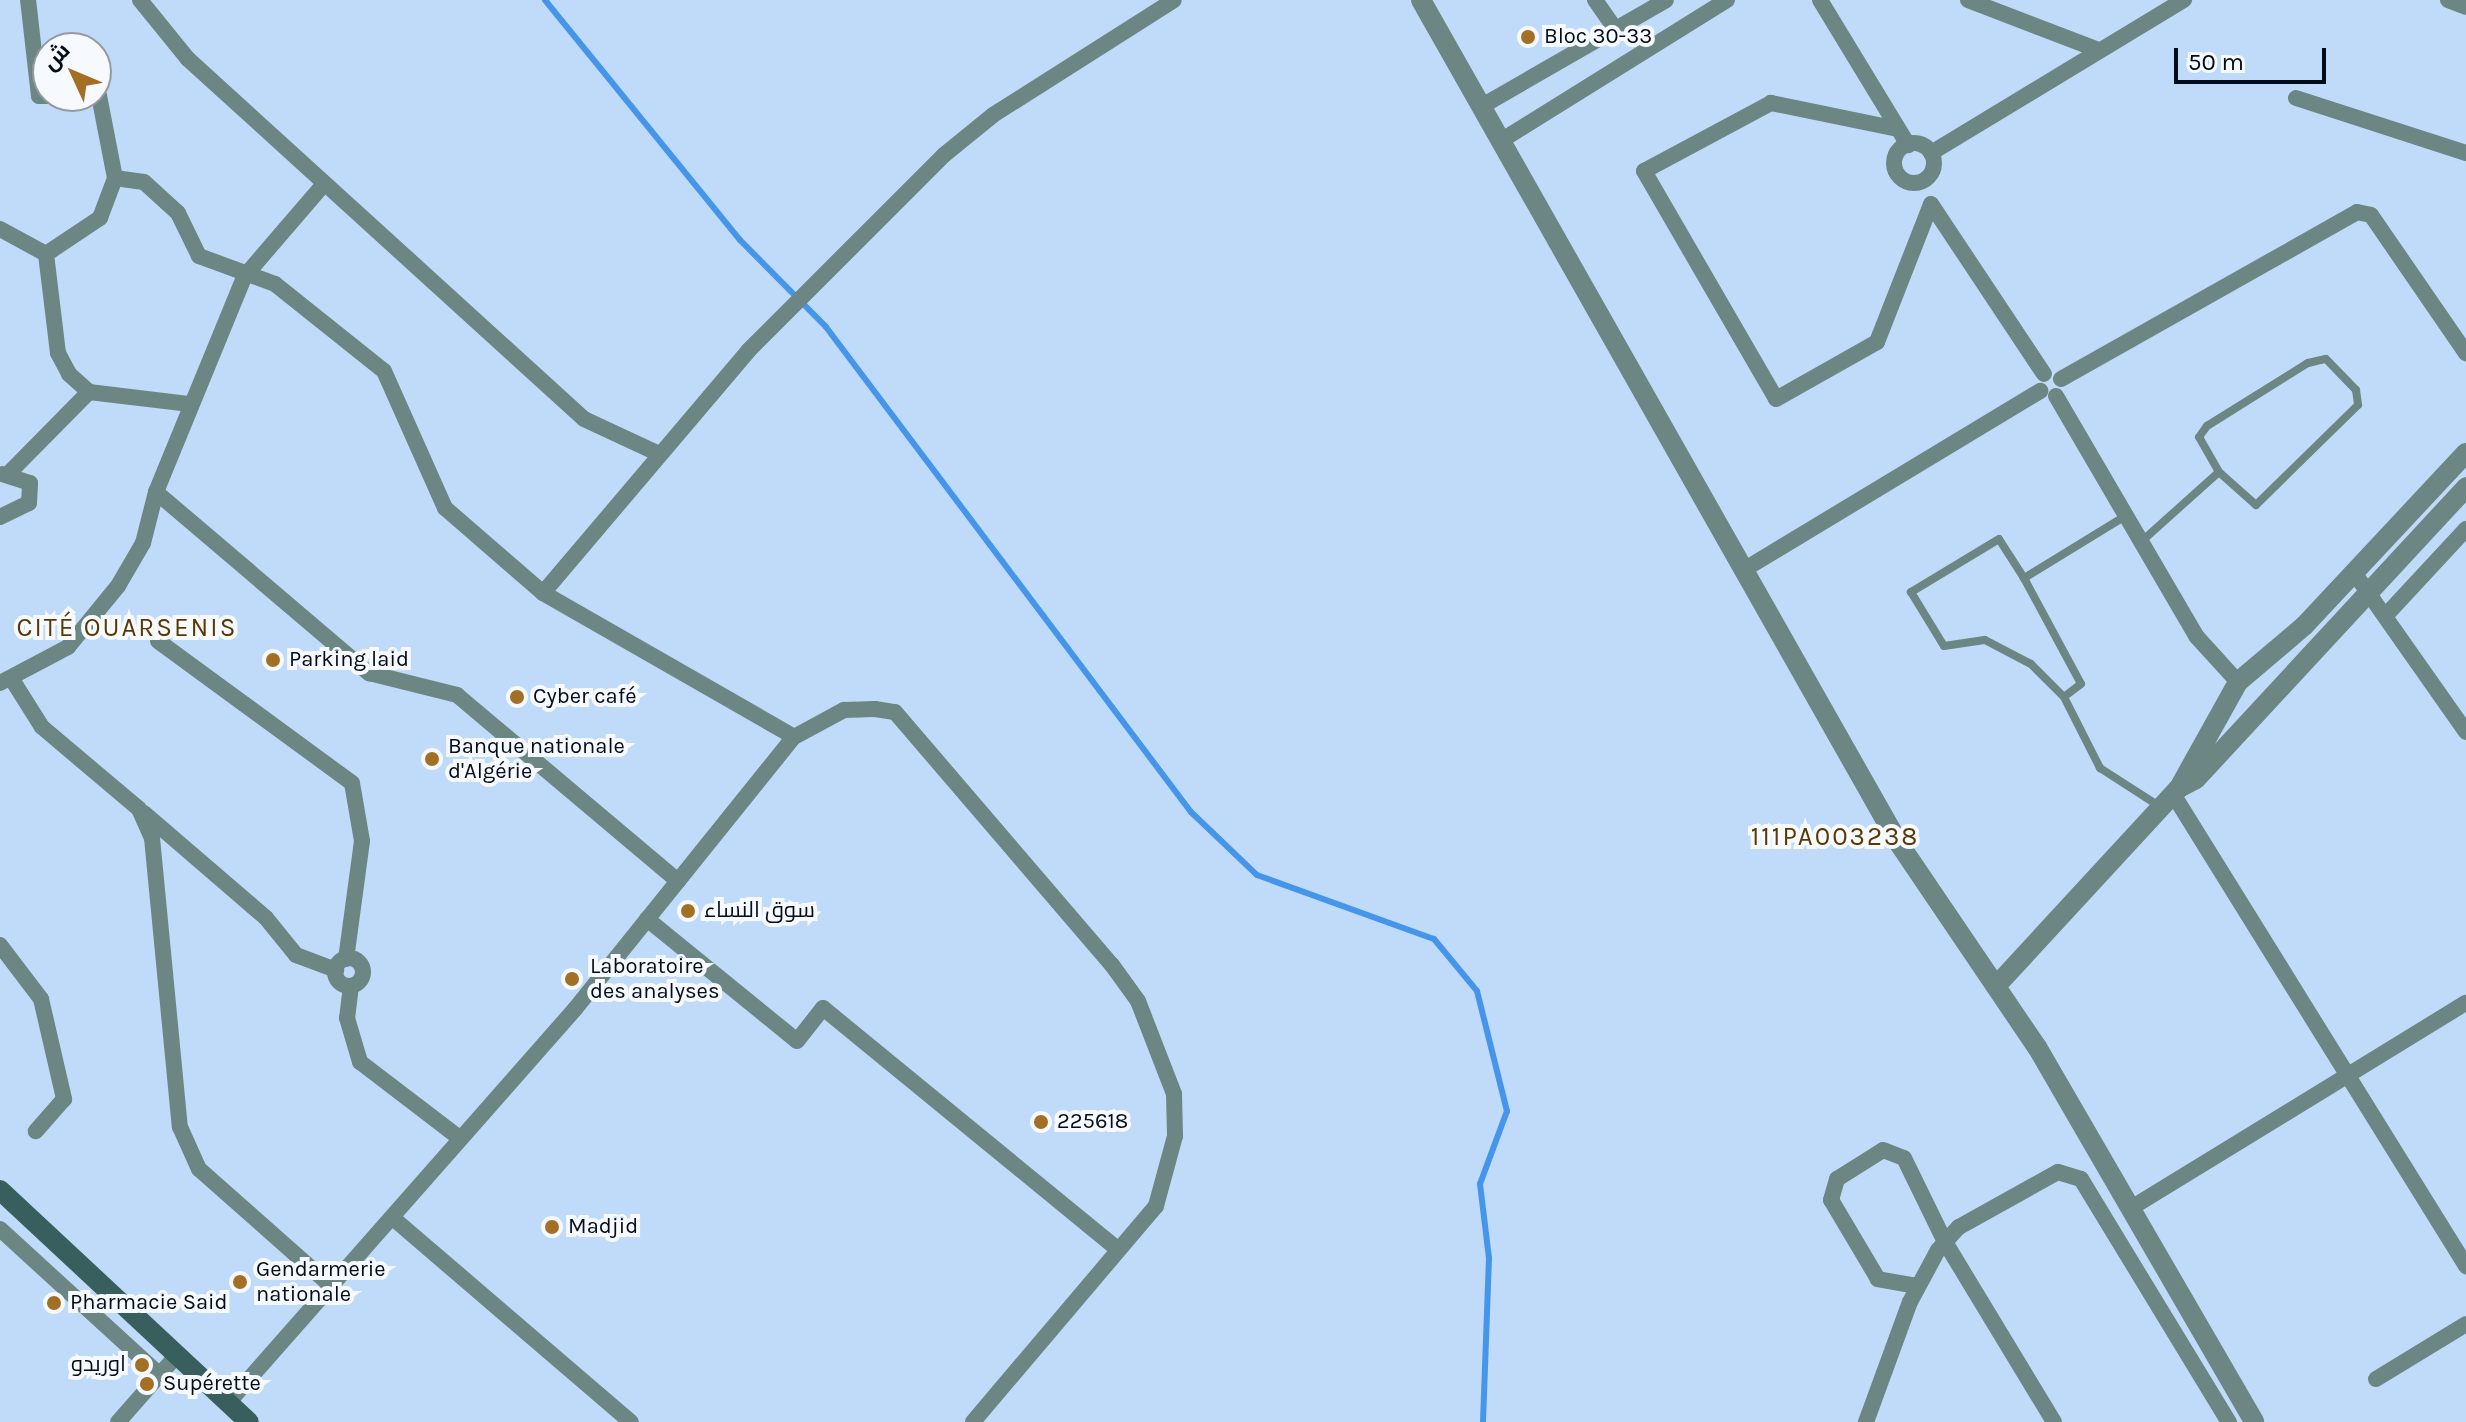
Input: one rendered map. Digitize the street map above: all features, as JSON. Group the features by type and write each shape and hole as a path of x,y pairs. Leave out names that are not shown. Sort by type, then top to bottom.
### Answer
{"main road":[{"path":"0,1190 249,1422"}],"street":[{"path":"28,0 39,96 99,96 115,178 100,218 46,254"},
{"path":"140,0 172,44 592,425 659,454"},
{"path":"543,593 748,351 883,217 993,115 1174,0"},
{"path":"1421,0 1910,863 1997,985 2131,1208 2254,1422"},
{"path":"1595,0 1617,31"},
{"path":"1482,106 1617,31 1666,0"},
{"path":"1502,140 1727,0"},
{"path":"1820,0 1893,128 1908,145 1931,153"},
{"path":"1968,0 2098,50"},
{"path":"1931,153 2184,0"},
{"path":"2448,0 2466,7"},
{"path":"2296,98 2466,153"},
{"path":"1893,128 1771,103 1644,171 1776,399 1877,342 1931,204"},
{"path":"1908,145 1898,152 1896,171 1910,183 1922,181 1932,172 1931,153"},
{"path":"115,178 144,182 178,213 199,256 244,277 275,284 384,371 445,508 543,593 794,737"},
{"path":"1922,181 1931,204 2128,515 2204,647 2273,694"},
{"path":"324,184 244,277 156,492 143,543 91,626 6,682 42,727 266,918 296,955 363,969 351,986 347,1018 360,1062 458,1137"},
{"path":"1745,569 2047,387 2357,212 2371,215 2466,353"},
{"path":"0,229 46,254"},
{"path":"46,254 58,353 89,392 190,404"},
{"path":"0,517 29,503 30,483 5,473 89,392"},
{"path":"2171,796 2221,708 2244,677 2355,574 2466,453"},
{"path":"1997,985 2171,796 2245,725 2466,487"},
{"path":"156,492 369,673 457,695 678,881"},
{"path":"2388,613 2466,529"},
{"path":"2355,574 2388,613 2466,732"},
{"path":"158,641 352,783 362,841 341,964 351,986"},
{"path":"2221,708 2245,725"},
{"path":"228,1403 329,1284 394,1219 458,1137 647,919 794,737 844,710 895,712 1138,1001 1163,1054 1175,1136 1156,1206 973,1422"},
{"path":"2171,796 2466,1266"},
{"path":"139,809 152,838 180,1127 199,1169 329,1284"},
{"path":"647,919 797,1041 823,1008 1117,1249"},
{"path":"0,945 41,999 64,1099 36,1131"},
{"path":"2131,1208 2466,1003"},
{"path":"1917,1286 1878,1279 1831,1200 1832,1188 1883,1150 1894,1151 1904,1158 1945,1242 2054,1422"},
{"path":"1866,1422 1917,1286 1945,1242 1991,1207 2070,1172 2229,1422"},
{"path":"394,1219 631,1422"},
{"path":"0,1229 160,1375"},
{"path":"2376,1379 2466,1324"},
{"path":"118,1422 177,1355"}],"lane":[{"path":"2326,359 2356,390 2358,405 2256,505 2219,472 2199,437 2282,378 2326,359"},
{"path":"2142,541 2219,472"},
{"path":"2024,578 2128,515"},
{"path":"2064,697 2081,684 2024,578 1999,539 1911,592 1944,646 1985,640 2008,648 2064,697 2100,768 2171,796"}],"waterway":[{"path":"545,0 740,240 826,327 1191,812 1257,875 1434,939 1477,991 1507,1111 1480,1184 1489,1258 1483,1422"}],"place":[{"name":"Bloc 30-33","path":"1528,37"},
{"name":"Parking laid","path":"273,660"},
{"name":"Cyber café","path":"517,697"},
{"name":"Banque nationale d'Algérie","path":"432,759"},
{"name":"سوق النساء","path":"688,911"},
{"name":"Laboratoire des analyses","path":"572,979"},
{"name":"225618","path":"1041,1122"},
{"name":"Madjid","path":"552,1227"},
{"name":"Gendarmerie nationale","path":"240,1282"},
{"name":"Pharmacie Said","path":"54,1303"},
{"name":"اوريدو","path":"142,1365"},
{"name":"Supérette","path":"147,1384"}],"district":[{"name":"CITÉ OUARSENIS","path":"127,628"},
{"name":"111PA003238","path":"1835,837"}]}
